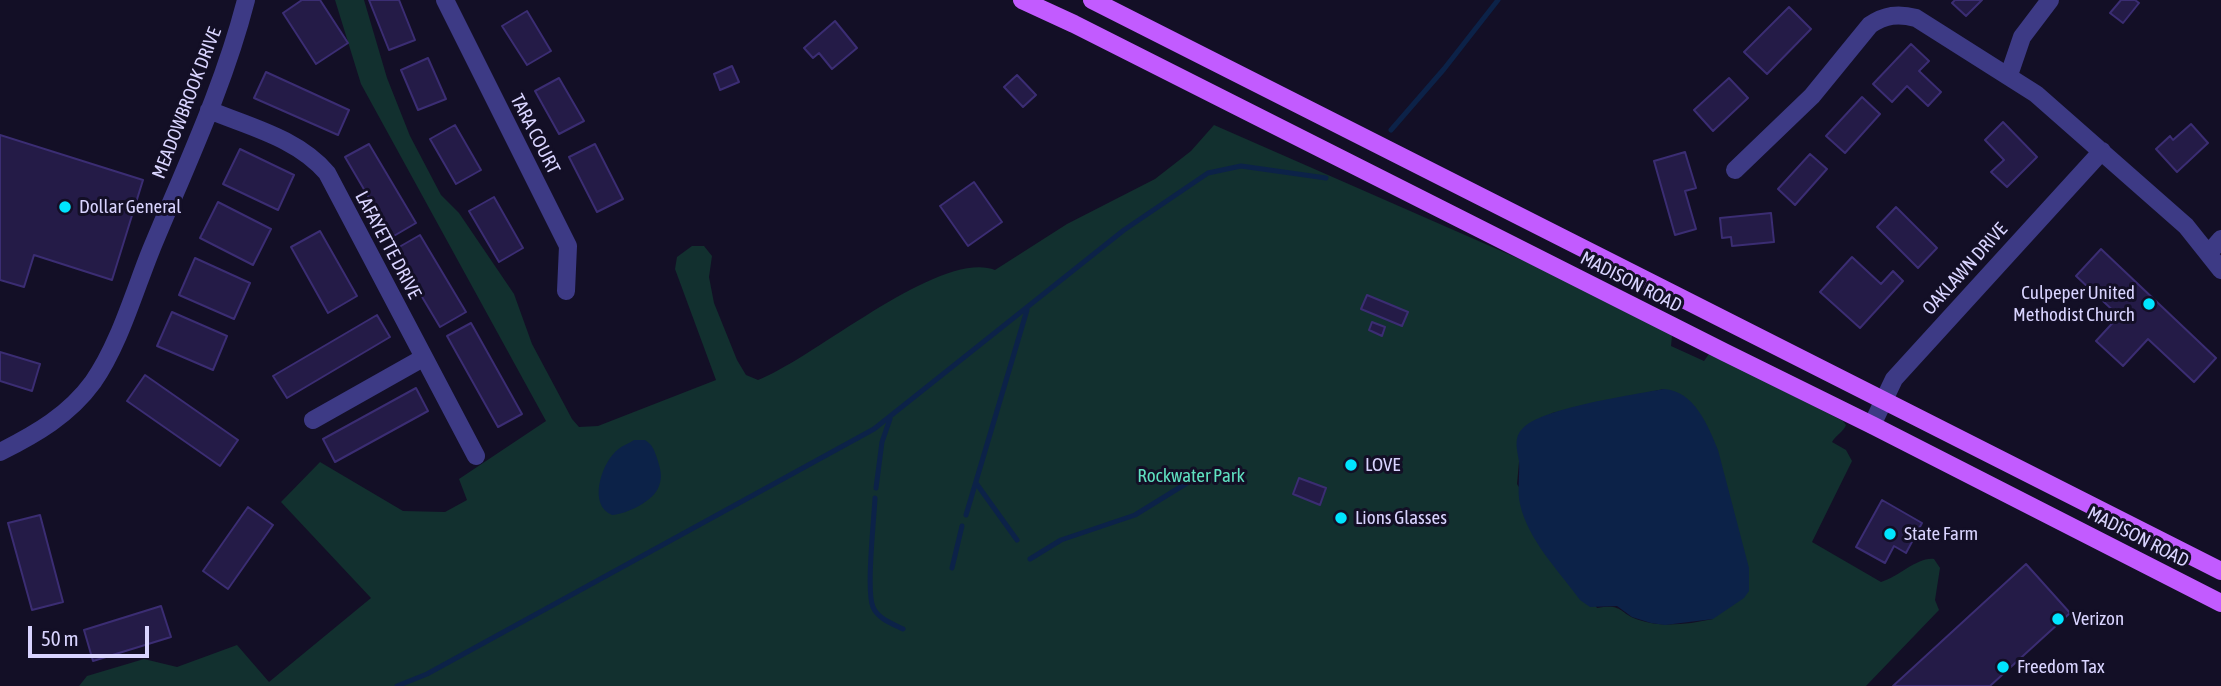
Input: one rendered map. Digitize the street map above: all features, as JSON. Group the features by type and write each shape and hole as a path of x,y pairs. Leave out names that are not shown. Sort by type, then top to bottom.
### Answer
{"main road":[{"name":"MADISON ROAD","path":"1022,0 1872,425 2221,603"},
{"name":"MADISON ROAD","path":"1092,0 2221,571"}],"street":[{"name":"MEADOWBROOK DRIVE","path":"0,452 24,440 70,409 94,380 113,343 209,110 246,0"},
{"name":"TARA COURT","path":"445,0 568,246 566,291"},
{"path":"2009,75 2022,37 2050,0"},
{"path":"1735,170 1812,96 1865,30 1881,18 1893,15 1916,18 2036,94 2186,226 2215,246 2221,270"},
{"name":"LAFAYETTE DRIVE","path":"209,110 297,146 315,159 327,173 476,456"},
{"name":"OAKLAWN DRIVE","path":"1872,425 1894,379 2102,152"},
{"path":"313,420 423,358"}],"green space":[{"name":"Rockwater Park","path":"335,0 364,0 387,78 410,136 441,195 459,213 514,294 532,344 572,419 579,427 598,426 716,380 675,269 677,257 692,246 704,246 712,256 709,277 714,303 737,360 746,375 758,380 811,351 876,309 942,275 971,268 995,270 1067,224 1155,179 1191,151 1214,125 1531,264 1668,332 1672,336 1671,346 1704,361 1709,354 1714,355 1843,421 1845,427 1832,442 1846,450 1852,461 1812,542 1881,582 1921,561 1934,559 1940,568 1935,600 1939,610 1866,686 79,686 87,676 144,659 177,667 237,645 269,682 371,598 281,502 320,462 403,511 445,512 467,500 459,479 546,421 361,84","holes":["1664,389 1713,619 1666,625 1633,618 1617,608 1597,608 1517,484 1519,462 1552,413"]}],"water":[{"path":"1664,389 1675,391 1692,403 1710,430 1718,450 1749,568 1749,591 1744,598 1713,619 1665,625 1632,617 1617,606 1590,607 1580,600 1545,555 1524,517 1519,499 1517,443 1518,435 1524,427 1551,413"},
{"path":"634,440 645,440 653,448 660,469 660,482 656,492 646,502 612,515 600,503 599,485 610,458"}],"building":[{"path":"302,0 320,0 348,43 316,64 283,13"},
{"path":"369,0 399,0 415,40 389,50"},
{"path":"1955,0 1982,0 1966,16 1952,3"},
{"path":"2121,0 2135,0 2139,3 2123,23 2110,13"},
{"path":"1789,7 1811,29 1767,74 1744,52"},
{"path":"527,11 551,51 527,65 502,26"},
{"path":"835,21 857,48 832,69 819,53 813,58 804,48"},
{"path":"1911,44 1929,61 1919,71 1941,92 1928,106 1907,86 1892,102 1873,84"},
{"path":"428,58 446,99 418,110 401,70"},
{"path":"732,66 739,82 720,90 714,74"},
{"path":"266,72 349,110 338,135 254,98"},
{"path":"1017,75 1036,95 1023,107 1004,87"},
{"path":"559,78 584,121 559,134 535,91"},
{"path":"1729,78 1748,98 1713,131 1694,110"},
{"path":"1862,97 1880,114 1845,153 1826,136"},
{"path":"2003,122 2037,157 2007,187 1991,172 2004,160 1985,140"},
{"path":"2191,124 2208,143 2177,172 2156,149 2170,136 2173,140"},
{"path":"455,125 481,170 456,184 430,139"},
{"path":"0,135 143,180 112,280 34,255 24,287 0,280"},
{"path":"369,144 416,223 392,237 345,157"},
{"path":"595,144 623,199 597,212 569,157"},
{"path":"240,149 294,175 278,210 223,184"},
{"path":"1685,152 1696,188 1685,191 1696,229 1675,235 1654,161"},
{"path":"1810,154 1827,169 1795,205 1778,189"},
{"path":"974,182 1002,222 968,246 940,206"},
{"path":"494,197 523,248 499,262 469,211"},
{"path":"218,202 271,229 253,265 200,238"},
{"path":"1896,207 1937,248 1918,268 1877,227"},
{"path":"1771,213 1774,242 1732,246 1731,237 1722,238 1720,218"},
{"path":"320,231 357,296 328,313 291,247"},
{"path":"420,235 466,312 440,327 394,250"},
{"path":"2101,249 2216,358 2194,382 2148,339 2123,366 2096,341 2119,316 2076,276"},
{"path":"1852,257 1881,284 1893,271 1903,281 1860,328 1820,292"},
{"path":"195,258 250,283 234,319 179,295"},
{"path":"1367,295 1408,312 1402,326 1361,309"},
{"path":"172,312 227,336 213,370 157,346"},
{"path":"377,315 390,337 287,398 273,376"},
{"path":"1372,322 1385,327 1382,336 1369,330"},
{"path":"471,323 522,414 498,427 447,336"},
{"path":"0,352 40,364 32,391 0,381"},
{"path":"145,375 238,440 220,466 127,401"},
{"path":"416,388 428,411 335,462 323,439"},
{"path":"1299,478 1326,488 1320,505 1293,494"},
{"name":"State Farm","path":"1882,500 1922,523 1906,553 1894,546 1885,563 1856,547"},
{"path":"248,507 273,525 228,589 203,571"},
{"path":"40,515 63,602 32,610 8,523"},
{"path":"2026,564 2070,613 1990,686 1893,686"},
{"path":"161,606 171,637 93,661 84,630"}],"waterway":[{"path":"1391,130 1444,69 1498,0"},
{"path":"397,686 427,674 874,429 1124,230 1208,173 1241,166 1326,178"},
{"path":"966,515 1027,310"},
{"path":"876,488 882,442 890,419"},
{"path":"1199,475 1205,472"},
{"path":"976,483 1017,540"},
{"path":"1030,559 1061,540 1135,515 1187,483"},
{"path":"875,498 870,571 871,599 878,615 903,629"},
{"path":"952,568 962,526"}],"place":[{"name":"Dollar General","path":"65,207"},
{"name":"Culpeper United Methodist Church","path":"2149,304"},
{"name":"LOVE","path":"1351,465"},
{"name":"Lions Glasses","path":"1341,518"},
{"name":"State Farm","path":"1890,534"},
{"name":"Verizon","path":"2058,619"},
{"name":"Freedom Tax","path":"2003,667"}]}
